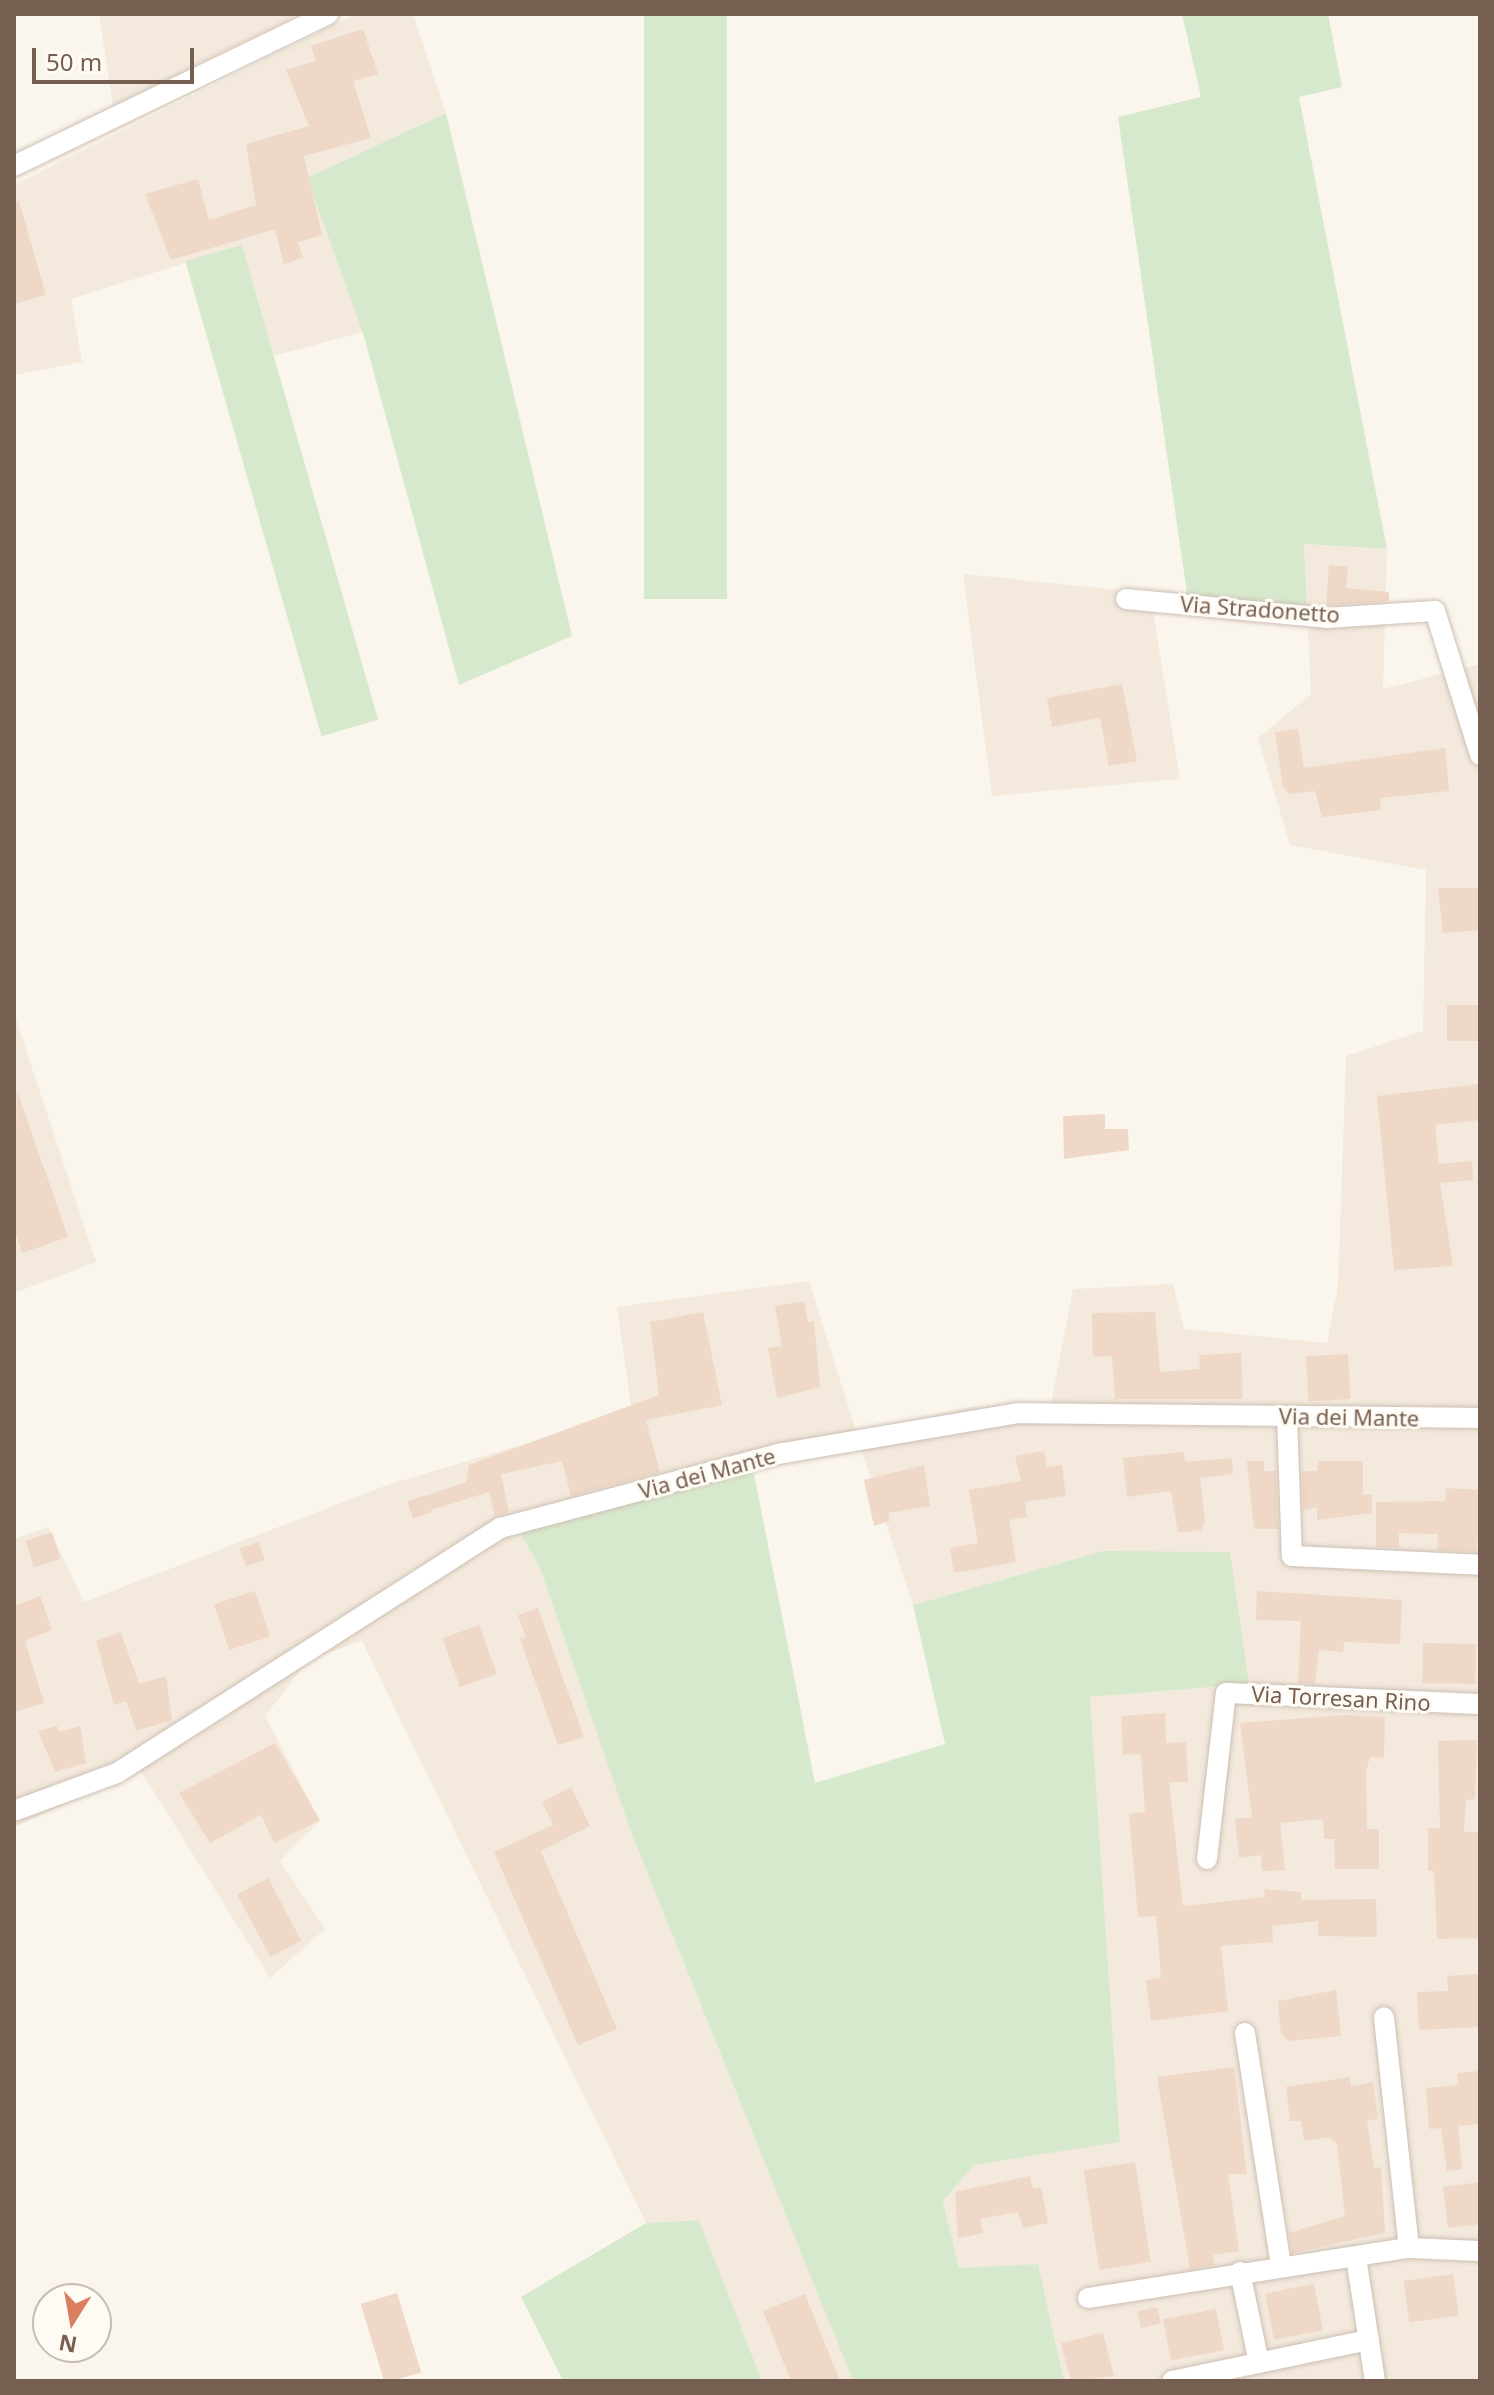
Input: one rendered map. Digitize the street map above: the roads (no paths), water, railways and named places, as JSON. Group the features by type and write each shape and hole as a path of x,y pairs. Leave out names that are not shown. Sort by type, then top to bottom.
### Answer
{"street":[{"path":"14,166 328,14"},
{"name":"Via Stradonetto","path":"1126,599 1326,618 1435,611 1480,755"},
{"name":"Via dei Mante","path":"14,1811 117,1773 500,1528 778,1454 1017,1413 1480,1418"},
{"path":"1287,1416 1292,1556 1480,1565"},
{"name":"Via Torresan Rino","path":"1207,1859 1226,1693 1480,1704"},
{"path":"1384,2017 1409,2248"},
{"path":"1245,2033 1281,2265"},
{"path":"1088,2298 1281,2265 1409,2248 1480,2251"},
{"path":"1356,2257 1375,2381"},
{"path":"1240,2272 1259,2363"},
{"path":"1172,2381 1369,2340"}]}
